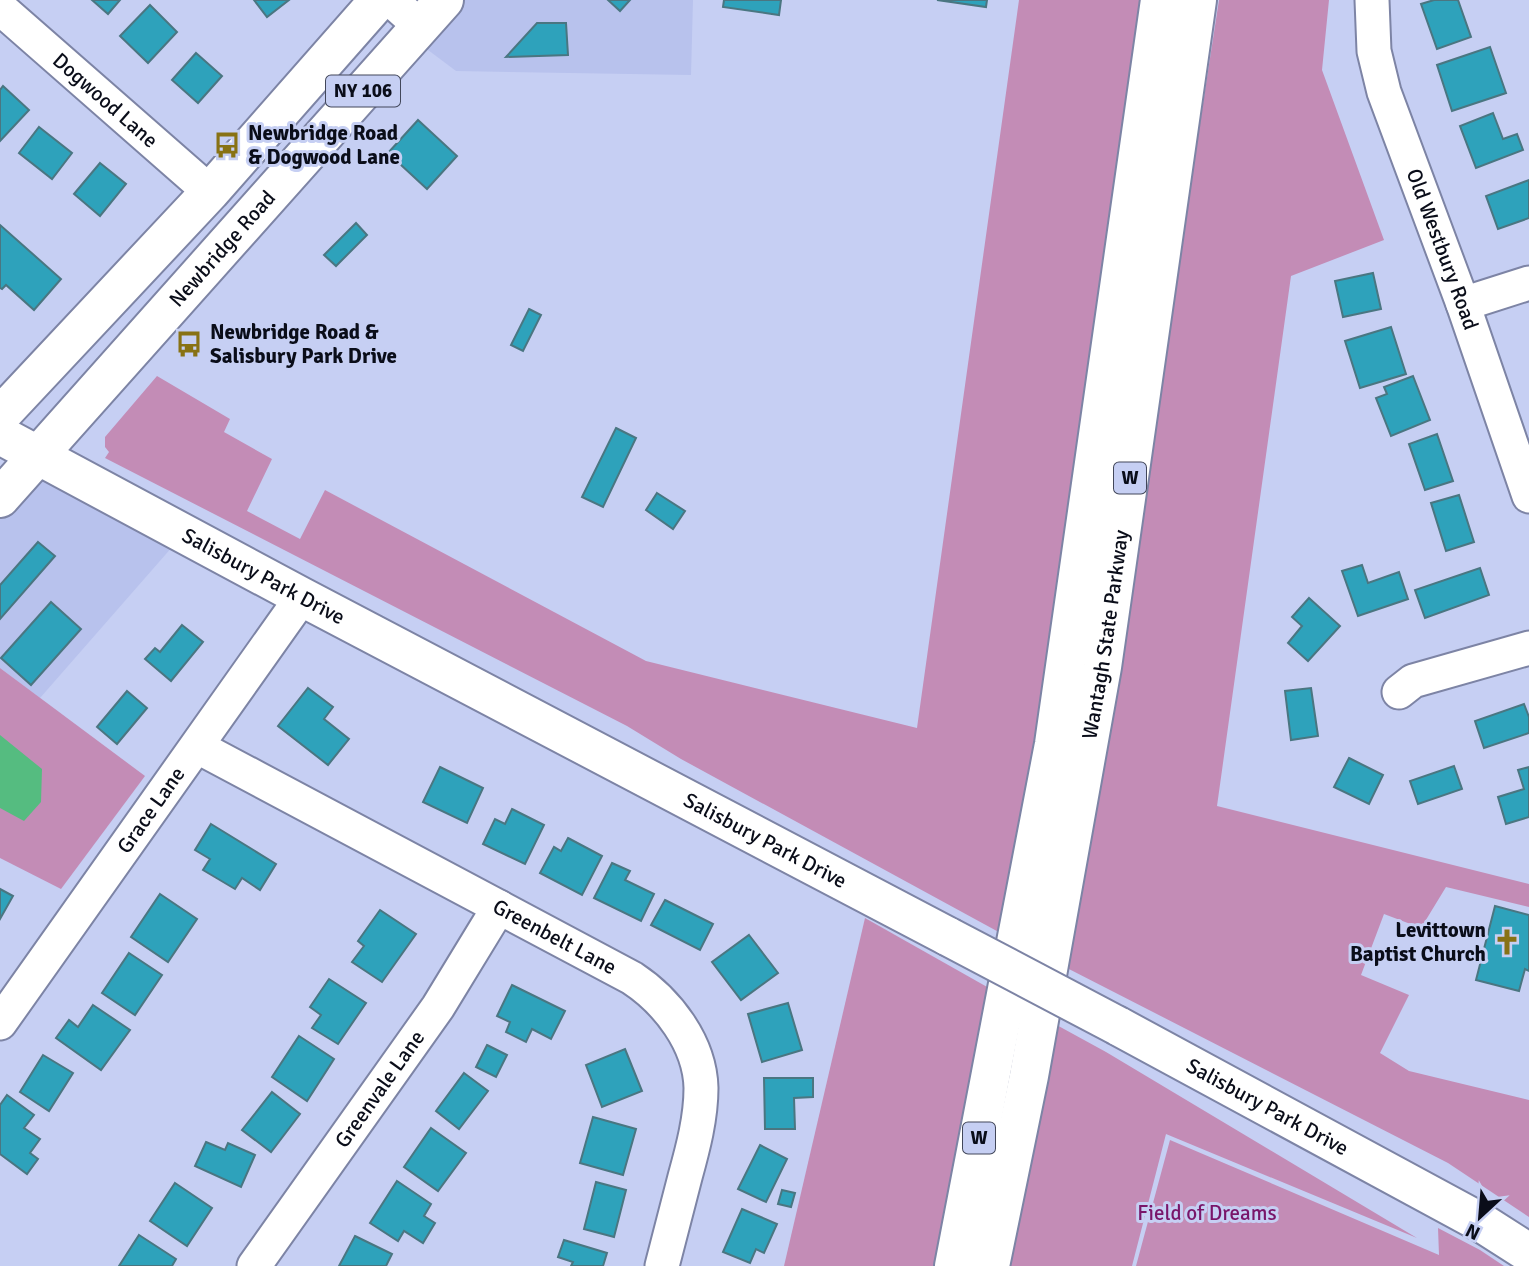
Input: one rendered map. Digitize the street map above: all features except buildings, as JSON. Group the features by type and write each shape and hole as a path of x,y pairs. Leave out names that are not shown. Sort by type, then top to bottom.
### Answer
{"main road":[{"name":"NY 106","path":"0,416 210,192 379,0"},
{"name":"Wantagh State Parkway","path":"954,1266 1054,744 1160,0"},
{"name":"Wantagh State Parkway","path":"990,1266 1031,1065 1102,667 1197,0"},
{"name":"Newbridge Road","path":"0,498 432,13"},
{"name":"Salisbury Park Drive","path":"0,435 1118,1026 1482,1223 1529,1253"}],"street":[{"path":"391,0 432,13"},
{"name":"Old Westbury Road","path":"1372,0 1374,51 1384,92 1463,304 1529,496"},
{"name":"Dogwood Lane","path":"0,8 210,192"},
{"path":"1463,304 1529,284"},
{"name":"Grace Lane","path":"0,1023 302,597"},
{"path":"1399,692 1413,681 1529,648"},
{"name":"Greenbelt Lane","path":"198,747 653,991 683,1028 697,1064 701,1085 699,1117 662,1266"},
{"name":"Greenvale Lane","path":"254,1266 438,1007 499,907"}],"shaded area":[{"path":"452,0 693,0 691,75 456,71 416,41"},
{"path":"40,477 173,546 40,698 0,668 0,516"},
{"path":"0,735 42,769 41,802 24,821 0,808"}],"green space":[{"path":"1019,0 1143,0 1093,386 1006,936 681,759 627,726 105,458 109,452 105,447 105,437 157,376 230,419 224,432 272,459 247,511 300,539 325,490 646,661 917,728"},
{"path":"1219,0 1329,0 1322,70 1384,240 1291,276 1217,806 1529,884 1529,907 1446,887 1421,928 1384,914 1361,975 1409,995 1380,1053 1409,1071 1529,1100 1529,1217 1448,1163 1065,967 1134,551"},
{"path":"0,668 145,776 61,889 0,858"},
{"path":"865,918 996,992 937,1266 784,1266"},
{"path":"1053,1023 1417,1238 1166,1134 1132,1266 1002,1266"},
{"name":"Field of Dreams","path":"1170,1140 1439,1255 1438,1228 1504,1266 1136,1266"}],"place":[{"name":"Newbridge Road & Dogwood Lane","path":"227,145"},
{"name":"Newbridge Road & Salisbury Park Drive","path":"189,344"},
{"name":"Levittown Baptist Church","path":"1507,942"}]}
